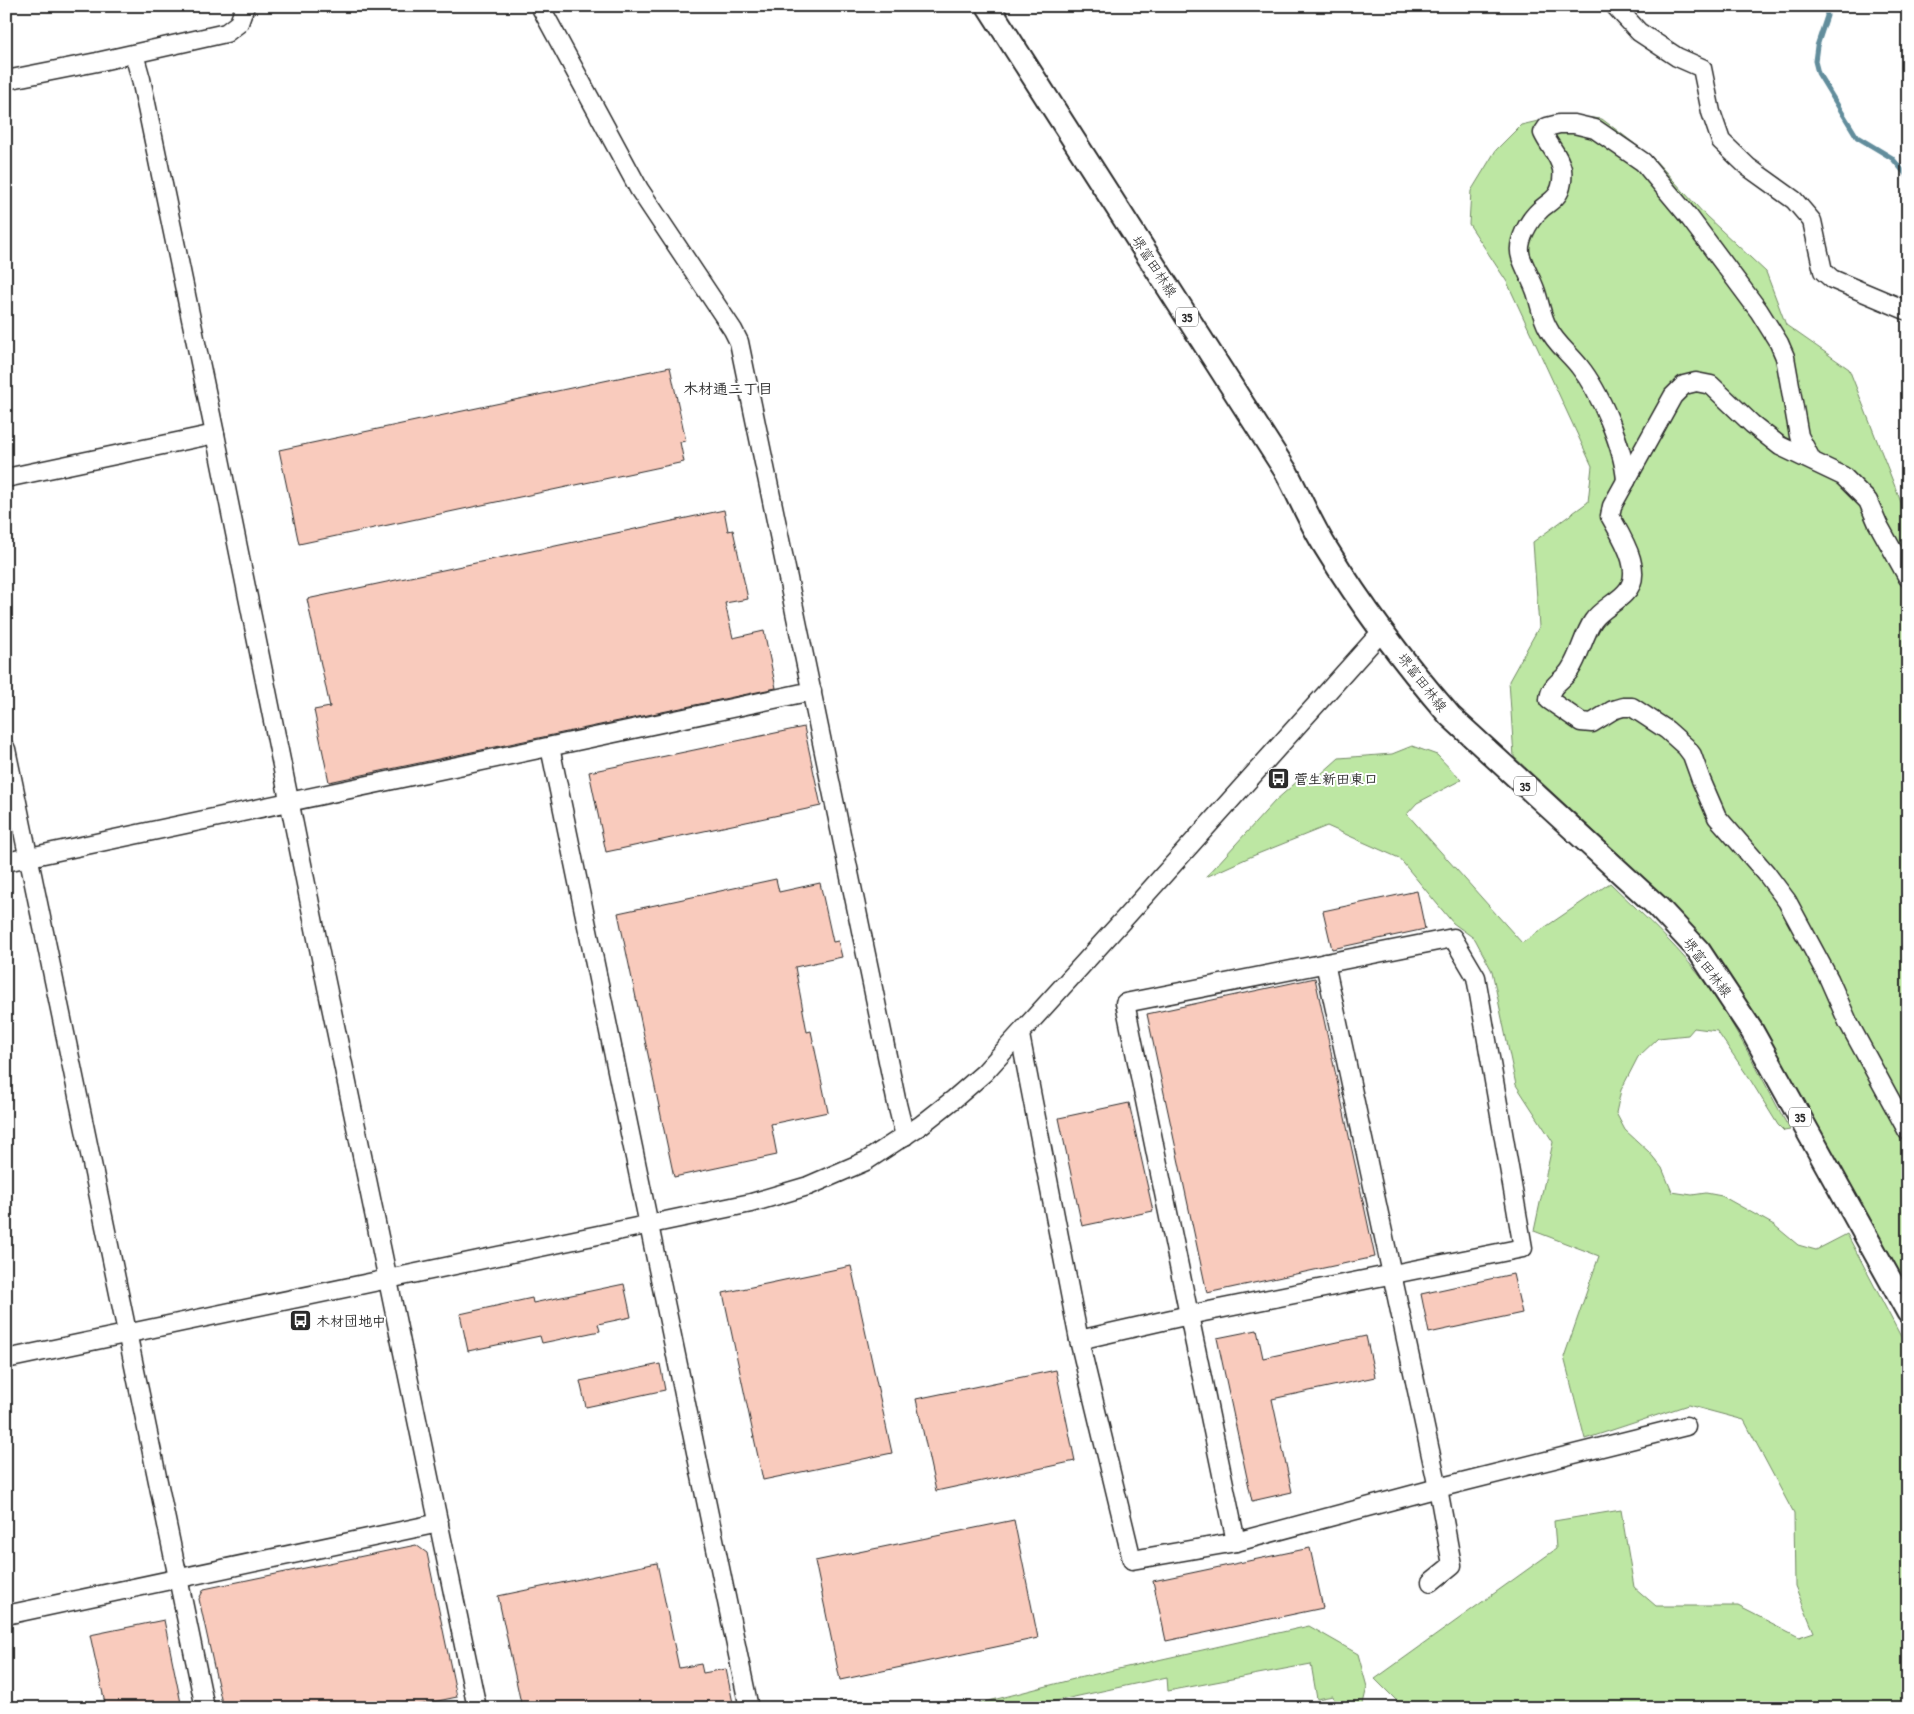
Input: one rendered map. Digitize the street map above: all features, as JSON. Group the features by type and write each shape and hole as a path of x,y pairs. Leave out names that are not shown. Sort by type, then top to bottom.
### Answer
{"main road":[{"name":"堺富田林線","path":"988,6 1287,474 1325,547 1357,596 1428,691 1450,716 1658,907 1699,951 1738,1006 1908,1312"}],"street":[{"path":"6,80 226,34 239,23 245,6"},
{"path":"540,6 639,189 733,330 739,342 905,1136"},
{"path":"1615,6 1639,32 1677,57 1702,68 1711,112 1721,141 1748,167 1794,200 1812,222 1823,271 1832,278 1908,311"},
{"path":"134,54 215,434 477,1708"},
{"path":"1626,481 1623,459 1608,418 1580,366 1554,339 1547,328 1542,307 1521,258 1520,250 1523,237 1531,220 1557,195 1562,184 1562,172 1558,155 1542,133 1547,127 1559,124 1574,124 1595,129 1643,162 1689,217 1759,311 1779,342 1785,356 1799,436 1811,459"},
{"path":"1908,578 1878,524 1868,500 1843,476 1811,459 1780,446 1752,424 1712,385 1696,382 1684,384 1672,396 1612,506 1610,516 1624,542 1631,562 1633,571 1632,585 1626,593 1594,620 1575,663 1565,677 1555,684 1549,692 1549,700 1581,722 1592,723 1613,710 1632,707 1667,730 1686,747 1692,755 1700,780 1717,817 1766,873 1787,901 1829,979 1848,1022 1908,1132"},
{"path":"6,478 215,434"},
{"path":"6,1358 751,1203 808,1186 866,1161 905,1136 954,1100 984,1073 1383,630"},
{"path":"6,862 812,691"},
{"path":"550,747 749,1708"},
{"path":"6,749 205,1708"},
{"path":"1078,1340 1189,1315 1523,1248 1476,977 1453,938 1124,1003 1189,1315 1236,1542"},
{"path":"1325,963 1438,1488 1452,1565 1431,1582"},
{"path":"1020,1034 1078,1340 1132,1560 1236,1542 1438,1488 1686,1426"},
{"path":"6,1615 439,1523"}],"green space":[{"path":"1564,115 1602,119 1652,157 1706,216 1766,272 1786,325 1849,369 1908,520 1908,1289 1659,898 1623,858 1514,757 1509,681 1539,627 1533,542 1588,502 1592,466 1507,282 1469,224 1471,191 1496,150 1521,125"},
{"path":"1412,746 1437,755 1461,780 1417,803 1407,814 1522,943 1610,883 1689,962 1711,991 1752,1059 1790,1130 1784,1131 1778,1125 1717,1031 1694,1028 1688,1035 1658,1038 1638,1057 1621,1090 1616,1113 1625,1130 1649,1152 1662,1168 1672,1192 1692,1195 1706,1193 1722,1196 1774,1225 1798,1245 1816,1250 1847,1234 1908,1350 1908,1708 1404,1708 1375,1679 1556,1549 1554,1521 1621,1510 1634,1587 1656,1606 1738,1606 1799,1637 1814,1632 1795,1586 1794,1514 1744,1420 1688,1405 1585,1439 1564,1357 1599,1256 1534,1231 1553,1142 1516,1085 1492,971 1475,939 1453,923 1399,858 1327,826 1206,877 1275,801 1300,779 1321,774 1339,758 1392,754"},
{"path":"1309,1626 1358,1654 1367,1687 1362,1708 1336,1708 1333,1696 1317,1699 1311,1664 1168,1691 1167,1677 1023,1708 962,1708 1078,1678"}],"building":[{"path":"670,367 686,441 680,442 684,462 299,544 279,450"},
{"path":"724,510 728,531 733,530 748,599 725,603 733,638 764,631 776,688 329,782 314,710 330,707 307,599"},
{"path":"804,727 821,806 606,852 589,772"},
{"path":"776,879 779,892 820,883 833,942 838,941 842,957 795,967 807,1032 811,1031 828,1112 771,1124 777,1155 674,1177 618,913"},
{"path":"1417,891 1425,929 1332,949 1323,911"},
{"path":"1315,978 1375,1257 1207,1293 1147,1014"},
{"path":"1129,1103 1153,1211 1082,1226 1059,1118"},
{"path":"851,1266 892,1453 763,1480 723,1293"},
{"path":"1513,1274 1522,1313 1429,1333 1421,1294"},
{"path":"624,1284 631,1317 598,1324 600,1331 542,1343 540,1336 468,1351 460,1314 532,1298 533,1303"},
{"path":"1257,1330 1263,1358 1366,1336 1375,1377 1272,1399 1292,1492 1252,1501 1217,1338"},
{"path":"660,1364 665,1390 586,1407 580,1381"},
{"path":"1056,1370 1075,1461 936,1491 916,1399"},
{"path":"1014,1520 1038,1638 840,1680 815,1561"},
{"path":"416,1545 427,1553 457,1697 405,1708 223,1708 199,1599 204,1589"},
{"path":"1310,1548 1323,1608 1166,1641 1153,1581"},
{"path":"657,1563 679,1668 701,1664 703,1673 726,1669 734,1708 522,1708 498,1596"},
{"path":"164,1620 182,1708 106,1708 90,1635"}],"waterway":[{"path":"1826,6 1827,16 1817,46 1815,61 1818,73 1857,137 1892,158 1908,177"}],"place":[{"name":"菅生新田東口","path":"1278,778"},
{"name":"木材団地中","path":"300,1320"}],"district":[{"name":"木材通二丁目","path":"728,388"}]}
